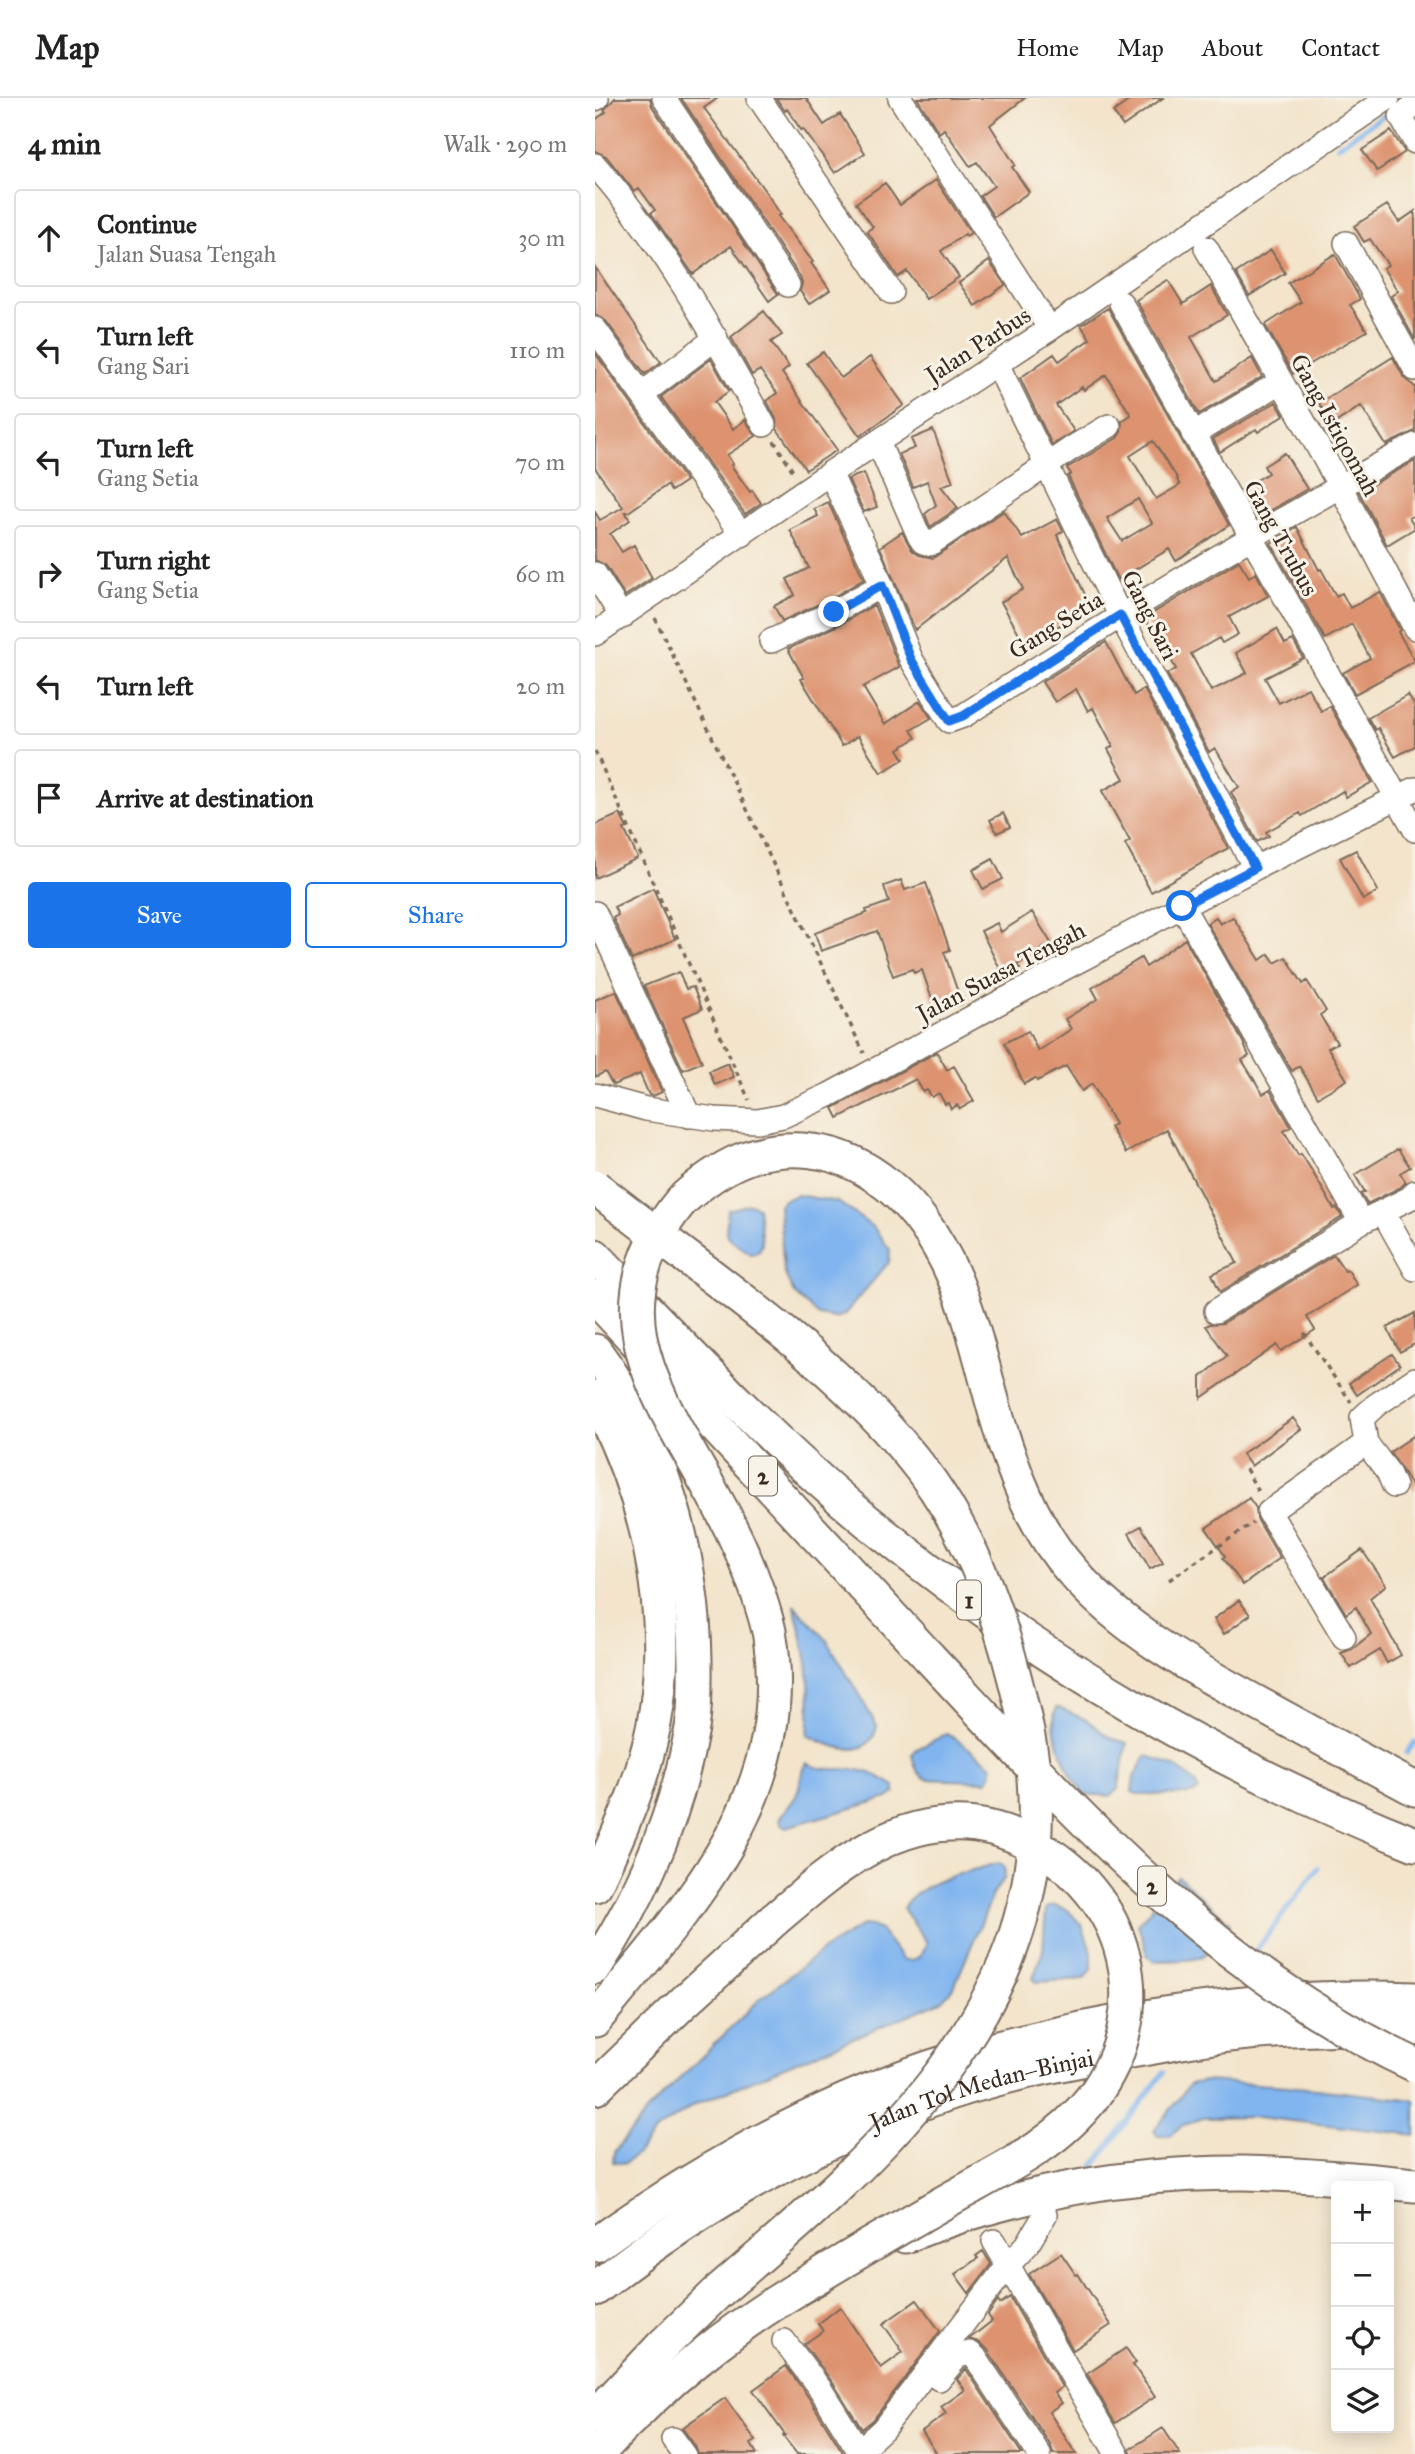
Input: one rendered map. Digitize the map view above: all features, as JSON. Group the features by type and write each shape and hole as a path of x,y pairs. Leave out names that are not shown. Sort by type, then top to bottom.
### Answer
{"highway":[{"path":"595,2020 695,1897 727,1846 749,1802 762,1763 771,1713 773,1668 770,1635 746,1558 670,1421 647,1370 639,1340 637,1289 642,1265 652,1241 681,1200 722,1168 744,1158 769,1151 795,1149 824,1152 853,1163 880,1179 912,1209 929,1228 948,1260 972,1324 1006,1449 1030,1508 1042,1531 1071,1570 1106,1605 1152,1641 1209,1677 1415,1789"},
{"path":"595,1187 777,1326 814,1358 869,1409 911,1456 950,1511 1001,1626 1021,1703 1034,1781 1035,1821 1025,1898 1005,1965 969,2035 941,2076 889,2137 828,2197 595,2395"},
{"name":"1","path":"595,1256 747,1412 801,1463 865,1519 977,1606 1107,1689 1199,1742 1276,1783 1415,1844"},
{"name":"2","path":"595,1297 929,1657 1105,1842 1195,1924 1276,1987 1353,2033 1415,2064"},
{"path":"595,1351 639,1423 656,1459 670,1500 691,1591 695,1680 692,1725 684,1769 671,1815 653,1863 634,1902 595,1967"},
{"path":"595,1398 621,1452 642,1513 655,1572 660,1642 657,1706 642,1771 624,1821 595,1885"},
{"path":"595,2088 775,1919 827,1877 875,1844 921,1828 949,1824 974,1825 1000,1830 1045,1850 1063,1862 1092,1890 1115,1927 1128,1992 1127,2013 1114,2061 1091,2100 1071,2121 1021,2158 795,2290 747,2322 660,2392 597,2454"},
{"name":"Jalan Tol Medan–Binjai","path":"595,2245 701,2174 770,2137 849,2099 925,2069 995,2048 1110,2022 1223,2006 1352,1996 1415,1999"},
{"name":"Jalan Tol Medan–Binjai","path":"595,2289 694,2216 767,2174 931,2099 1081,2060 1216,2037 1316,2029 1415,2029"},
{"path":"795,2290 869,2251 923,2229 969,2213 1087,2185 1188,2174 1283,2174 1415,2185"},
{"path":"595,2417 716,2294"}],"street":[{"path":"664,98 788,285"},
{"path":"759,98 891,292"},
{"path":"900,98 1051,329"},
{"name":"Jalan Parbus","path":"595,634 804,491 833,479 880,446 1000,371 1051,329 1388,98"},
{"path":"1415,104 1401,117 1415,142"},
{"path":"595,165 625,199 716,338 764,425"},
{"path":"1346,243 1415,369"},
{"name":"Gang Istiqomah","path":"1206,248 1340,486 1415,628"},
{"name":"Gang Trubus","path":"1121,303 1251,538 1406,794 1415,830"},
{"path":"595,329 742,535"},
{"path":"642,394 716,338"},
{"name":"Gang Sari","path":"1000,371 1120,615 1255,868"},
{"path":"1193,434 1281,382"},
{"path":"880,446 919,536 926,544 937,541 1109,426"},
{"name":"Gang Setia","path":"833,479 882,585 911,659 949,721 963,716 1120,615 1415,445"},
{"path":"595,574 622,617"},
{"path":"771,640 834,612 882,585"},
{"name":"Jalan Suasa Tengah","path":"595,1095 646,1109 689,1116 758,1121 783,1116 803,1108 1255,868 1406,794"},
{"path":"1182,906 1361,1222"},
{"path":"595,914 689,1116"},
{"path":"1216,1311 1361,1222 1410,1198 1415,1192"},
{"path":"1383,1212 1415,1269"},
{"path":"1394,1486 1388,1472 1366,1443 1362,1418 1375,1405 1415,1379"},
{"path":"1344,1637 1269,1512 1366,1443"},
{"path":"865,2453 1012,2271 1045,2215"},
{"path":"994,2241 1117,2454"},
{"path":"784,2340 865,2453"},
{"path":"865,2453 958,2356 970,2353 1039,2454"}],"path":[{"path":"764,425 804,491"},
{"path":"646,600 872,1070"},
{"path":"595,751 758,1121"},
{"path":"1304,1333 1362,1418"},
{"path":"1169,1580 1269,1512 1246,1469"}],"water":[{"path":"797,1195 838,1202 874,1228 890,1250 889,1262 844,1315 835,1318 818,1315 794,1294 784,1272 779,1205"},
{"path":"750,1204 758,1207 762,1245 758,1252 751,1254 726,1234 728,1210"},
{"path":"794,1605 827,1640 877,1726 873,1738 866,1745 848,1749 827,1744 808,1735 808,1669"},
{"path":"1057,1707 1087,1720 1110,1738 1127,1743 1118,1789 1110,1796 1084,1794 1072,1775 1061,1752 1054,1727"},
{"path":"946,1734 992,1765 992,1773 987,1781 928,1779 920,1774 912,1754"},
{"path":"1146,1756 1184,1773 1196,1784 1199,1791 1192,1794 1141,1795 1132,1792 1134,1777"},
{"path":"807,1763 825,1769 868,1772 895,1786 895,1793 888,1798 786,1827 781,1825 779,1820 796,1796"},
{"path":"999,1863 1005,1868 1004,1879 994,1892 954,1987 942,2001 694,2105 656,2131 637,2154 624,2164 613,2162 614,2152 651,2107 760,1999 823,1950 863,1925 872,1926 880,1930 903,1960 912,1960 921,1954 927,1943 903,1908 912,1898 934,1883"},
{"path":"1178,1876 1230,1923 1213,1947 1199,1957 1153,1961 1147,1955 1138,1924"},
{"path":"1054,1905 1068,1910 1082,1926 1092,1953 1092,1969 1084,1979 1037,1982 1033,1979 1043,1950 1046,1908"},
{"path":"1204,2081 1287,2086 1415,2100 1415,2135 1257,2117 1203,2118 1181,2126 1169,2136 1158,2136 1154,2131 1190,2084"}],"building":[{"path":"615,98 650,98 652,106 778,294 769,301 731,246 693,274 651,213 655,210 639,188 634,191 606,156 595,151 595,120 606,112 604,110"},
{"path":"681,98 718,98 704,108 765,191 781,215 778,216 813,262 811,263 830,290 809,304 800,291 800,277"},
{"path":"776,98 806,98 824,125 840,114 865,153 835,173"},
{"path":"917,98 1025,98 990,125 1015,165 1012,167 1029,192 994,217 980,196 994,186 977,162 970,166 944,129 939,133"},
{"path":"1133,98 1163,98 1123,126 1113,112"},
{"path":"1391,131 1405,152 1377,171 1362,150"},
{"path":"936,180 971,233 966,236 965,234 941,251 959,277 926,299 907,271 898,277 867,231 873,227 856,203 885,183 900,205"},
{"path":"1387,205 1399,222 1415,211 1415,340 1391,296 1398,291 1383,268 1388,265 1370,239 1364,242 1354,226"},
{"path":"1271,250 1285,273 1249,296 1236,273"},
{"path":"1335,254 1360,299 1350,305 1367,331 1293,374 1265,325 1301,302 1288,283"},
{"path":"989,261 1005,285 975,306 959,283"},
{"path":"595,267 661,362 645,374 606,321 595,315"},
{"path":"1168,280 1183,304 1211,286 1227,315 1191,337 1216,381 1252,358 1262,377 1199,414 1136,300"},
{"path":"1108,308 1229,525 1176,561 1169,549 1118,580 1068,476 1071,474 1067,468 1117,438 1121,432 1122,421 1131,415 1106,375 1056,405 1074,431 1052,445 1020,378 1054,354 1059,361 1090,339 1081,325","holes":["1153,441 1180,485 1156,499 1130,456","1138,499 1152,523 1122,541 1107,518"]},
{"path":"764,311 782,335 771,342 789,367 782,373 837,450 806,470 777,429 776,419 767,401 777,393 760,370 752,375 731,337"},
{"path":"823,352 841,378 870,357 904,405 860,436 807,363"},
{"path":"595,353 686,481 671,491 667,485 627,513 625,511 630,520 610,534 622,552 634,545 652,578 625,596 606,566 595,560 595,512 600,520 623,507 595,468"},
{"path":"1393,357 1403,376 1415,387 1415,431 1386,445 1361,406 1332,425 1319,403"},
{"path":"711,359 729,391 714,402 733,429 745,420 756,436 727,455 750,492 752,490 761,503 745,514 661,397"},
{"path":"1276,402 1284,415 1220,452 1213,439"},
{"path":"933,430 953,482 941,486 958,508 930,527 925,514 936,505 927,481 913,487 899,454 915,448 911,439"},
{"path":"1285,453 1307,489 1257,518 1241,490 1268,473 1264,466"},
{"path":"1415,461 1415,515 1409,518 1415,528 1387,545 1359,492"},
{"path":"864,473 877,507 864,512 848,479"},
{"path":"828,502 864,579 828,600 782,621 774,606 795,595 787,579 809,568 790,530 818,516 814,509"},
{"path":"1004,511 1022,538 1057,519 1063,531 1057,535 1089,603 1066,613 1069,621 1024,642 1001,602 1023,589 1008,558 915,630 880,547 902,532 912,550 919,555 933,558"},
{"path":"1297,527 1336,596 1342,593 1350,608 1380,592 1415,661 1355,694 1343,673 1370,658 1352,624 1325,639 1271,543"},
{"path":"1239,561 1249,577 1256,573 1268,596 1229,617 1238,634 1222,643 1219,638 1191,654 1211,691 1247,673 1236,653 1277,629 1285,644 1293,640 1303,658 1265,678 1279,703 1308,688 1321,711 1330,706 1372,782 1346,797 1343,791 1302,816 1300,813 1266,832 1269,836 1257,842 1231,792 1239,787 1215,748 1209,752 1167,674 1176,669 1156,632 1153,634 1145,618"},
{"path":"874,605 899,667 863,687 885,724 920,701 931,718 911,730 916,738 898,749 904,759 881,773 858,736 842,746 801,679 804,678 788,649"},
{"path":"1106,642 1134,695 1144,689 1228,848 1151,892 1125,844 1130,841 1102,791 1124,779 1108,749 1113,746 1093,708 1088,711 1076,689 1055,702 1042,682"},
{"path":"1408,695 1415,707 1415,746 1395,757 1378,728 1375,730 1368,718"},
{"path":"1003,813 1010,827 997,833 990,820"},
{"path":"620,814 638,858 595,878 595,825"},
{"path":"1356,850 1378,891 1363,900 1340,858"},
{"path":"993,859 1003,879 983,889 973,870"},
{"path":"901,880 905,890 926,883 950,950 944,952 962,1004 937,1013 922,970 914,973 912,969 893,976 877,931 821,951 815,933 889,902 884,886"},
{"path":"653,888 675,939 632,960 613,918 618,915 614,907"},
{"path":"1032,912 1051,943 1017,965 1020,969 1004,977 981,931 997,923 1001,932"},
{"path":"1216,917 1220,924 1233,917 1260,960 1269,954 1275,963 1286,957 1303,984 1307,981 1326,1011 1320,1015 1337,1043 1328,1048 1347,1080 1318,1097 1299,1066 1292,1071 1207,923"},
{"path":"1185,939 1243,1042 1249,1056 1242,1060 1263,1094 1270,1090 1291,1127 1284,1131 1298,1155 1301,1154 1309,1166 1334,1209 1337,1208 1342,1217 1220,1292 1212,1274 1237,1263 1167,1129 1126,1153 1110,1127 1115,1124 1092,1084 1082,1091 1066,1066 1037,1081 1035,1078 1024,1084 1004,1043 1028,1031 1038,1051 1071,1029 1065,1019 1098,999 1092,988 1141,958 1146,967"},
{"path":"679,972 686,989 693,987 702,1009 683,1017 702,1062 683,1070 644,986"},
{"path":"616,991 662,1092 653,1096 649,1095 640,1074 613,1085 605,1072 595,1077 595,1000"},
{"path":"937,1052 947,1070 954,1066 974,1101 960,1109 957,1105 951,1109 939,1093 932,1097 927,1090 923,1092 916,1079 838,1118 833,1108"},
{"path":"728,1063 734,1077 715,1085 709,1071"},
{"path":"1398,1149 1410,1167 1400,1173 1406,1182 1367,1204 1361,1194 1365,1192 1355,1175"},
{"path":"1334,1255 1357,1285 1307,1317 1315,1330 1281,1351 1277,1345 1201,1398 1201,1377 1227,1356 1206,1326 1223,1323"},
{"path":"1415,1313 1415,1344 1400,1352 1387,1328"},
{"path":"1392,1354 1400,1365 1357,1395 1349,1383"},
{"path":"1293,1418 1301,1429 1251,1466 1242,1454"},
{"path":"1415,1435 1415,1491 1390,1452"},
{"path":"1249,1498 1256,1508 1257,1519 1280,1558 1243,1585 1206,1528"},
{"path":"1141,1526 1163,1562 1150,1569 1129,1533"},
{"path":"1362,1550 1386,1585 1370,1598 1401,1655 1387,1663 1380,1650 1351,1668 1341,1653 1352,1649 1371,1634 1356,1607 1346,1614 1324,1577"},
{"path":"1239,1600 1250,1615 1224,1634 1214,1619"},
{"path":"983,2251 991,2264 969,2293 955,2274 978,2258 976,2256"},
{"path":"1061,2253 1111,2325 1073,2350 1029,2274"},
{"path":"1010,2297 1062,2387 1054,2393 1062,2403 1049,2412 1076,2454 1053,2454 1051,2446 987,2349 969,2339 992,2321 988,2315 998,2301 1000,2304"},
{"path":"917,2300 940,2331 873,2420 862,2429 804,2344 823,2331 818,2324 840,2307 881,2368 903,2352 883,2324"},
{"path":"1126,2348 1136,2363 1133,2365 1155,2397 1115,2423 1087,2374"},
{"path":"786,2366 844,2454 797,2454 783,2436 785,2435 753,2390"},
{"path":"966,2369 1022,2454 937,2454 922,2431 946,2414 941,2407 965,2390 957,2379"},
{"path":"725,2398 756,2441 751,2444 757,2454 698,2454 682,2428"},
{"path":"1163,2428 1180,2454 1131,2454 1130,2449"}],"waterway":[{"path":"1338,146 1396,107"},
{"path":"1407,1753 1415,1742"},
{"path":"1254,1953 1318,1868"},
{"path":"1090,2171 1164,2072"},
{"path":"1052,2221 1067,2201"}],"route":[{"path":"834,612 882,585 911,659 949,721 963,716 1120,615 1255,868 1182,906"}]}
